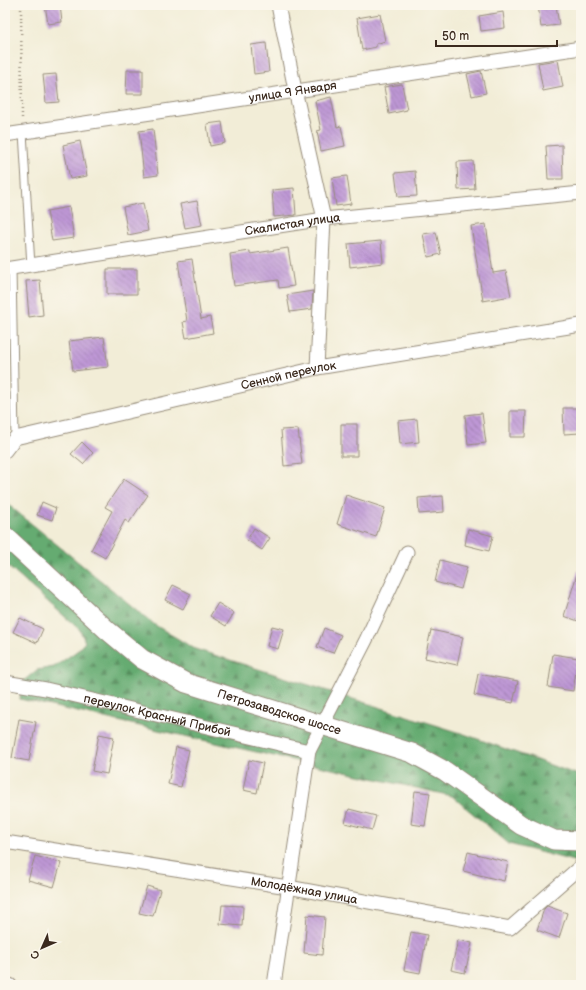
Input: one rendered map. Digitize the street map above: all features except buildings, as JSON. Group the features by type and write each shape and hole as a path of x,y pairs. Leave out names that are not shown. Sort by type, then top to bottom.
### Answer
{"main road":[{"name":"Петрозаводское шоссе","path":"5,536 107,630 142,659 186,683 412,753 445,771 521,825 554,840 581,840"}],"street":[{"path":"278,5 294,90 324,219 317,368"},
{"name":"улица 9 Января","path":"5,135 294,90 581,48"},
{"name":"Скалистая улица","path":"9,269 324,219 581,193"},
{"name":"Сенной переулок","path":"16,438 317,368 581,325"},
{"path":"5,451 16,438"},
{"path":"274,985 309,751 366,640 407,552"},
{"name":"переулок Красный Прибой","path":"5,682 46,689 309,751"},
{"name":"Молодёжная улица","path":"5,842 288,887 510,928 581,866"},
{"path":"5,984 10,985"}],"lane":[{"path":"23,132 31,266"},
{"path":"9,269 16,438"}],"path":[{"path":"21,5 23,132"}],"green space":[{"path":"5,502 155,625 195,649 464,734 581,776 581,863 509,844 452,796 20,699 22,682 37,670 54,667 77,651 85,642 80,630 5,564"}]}
